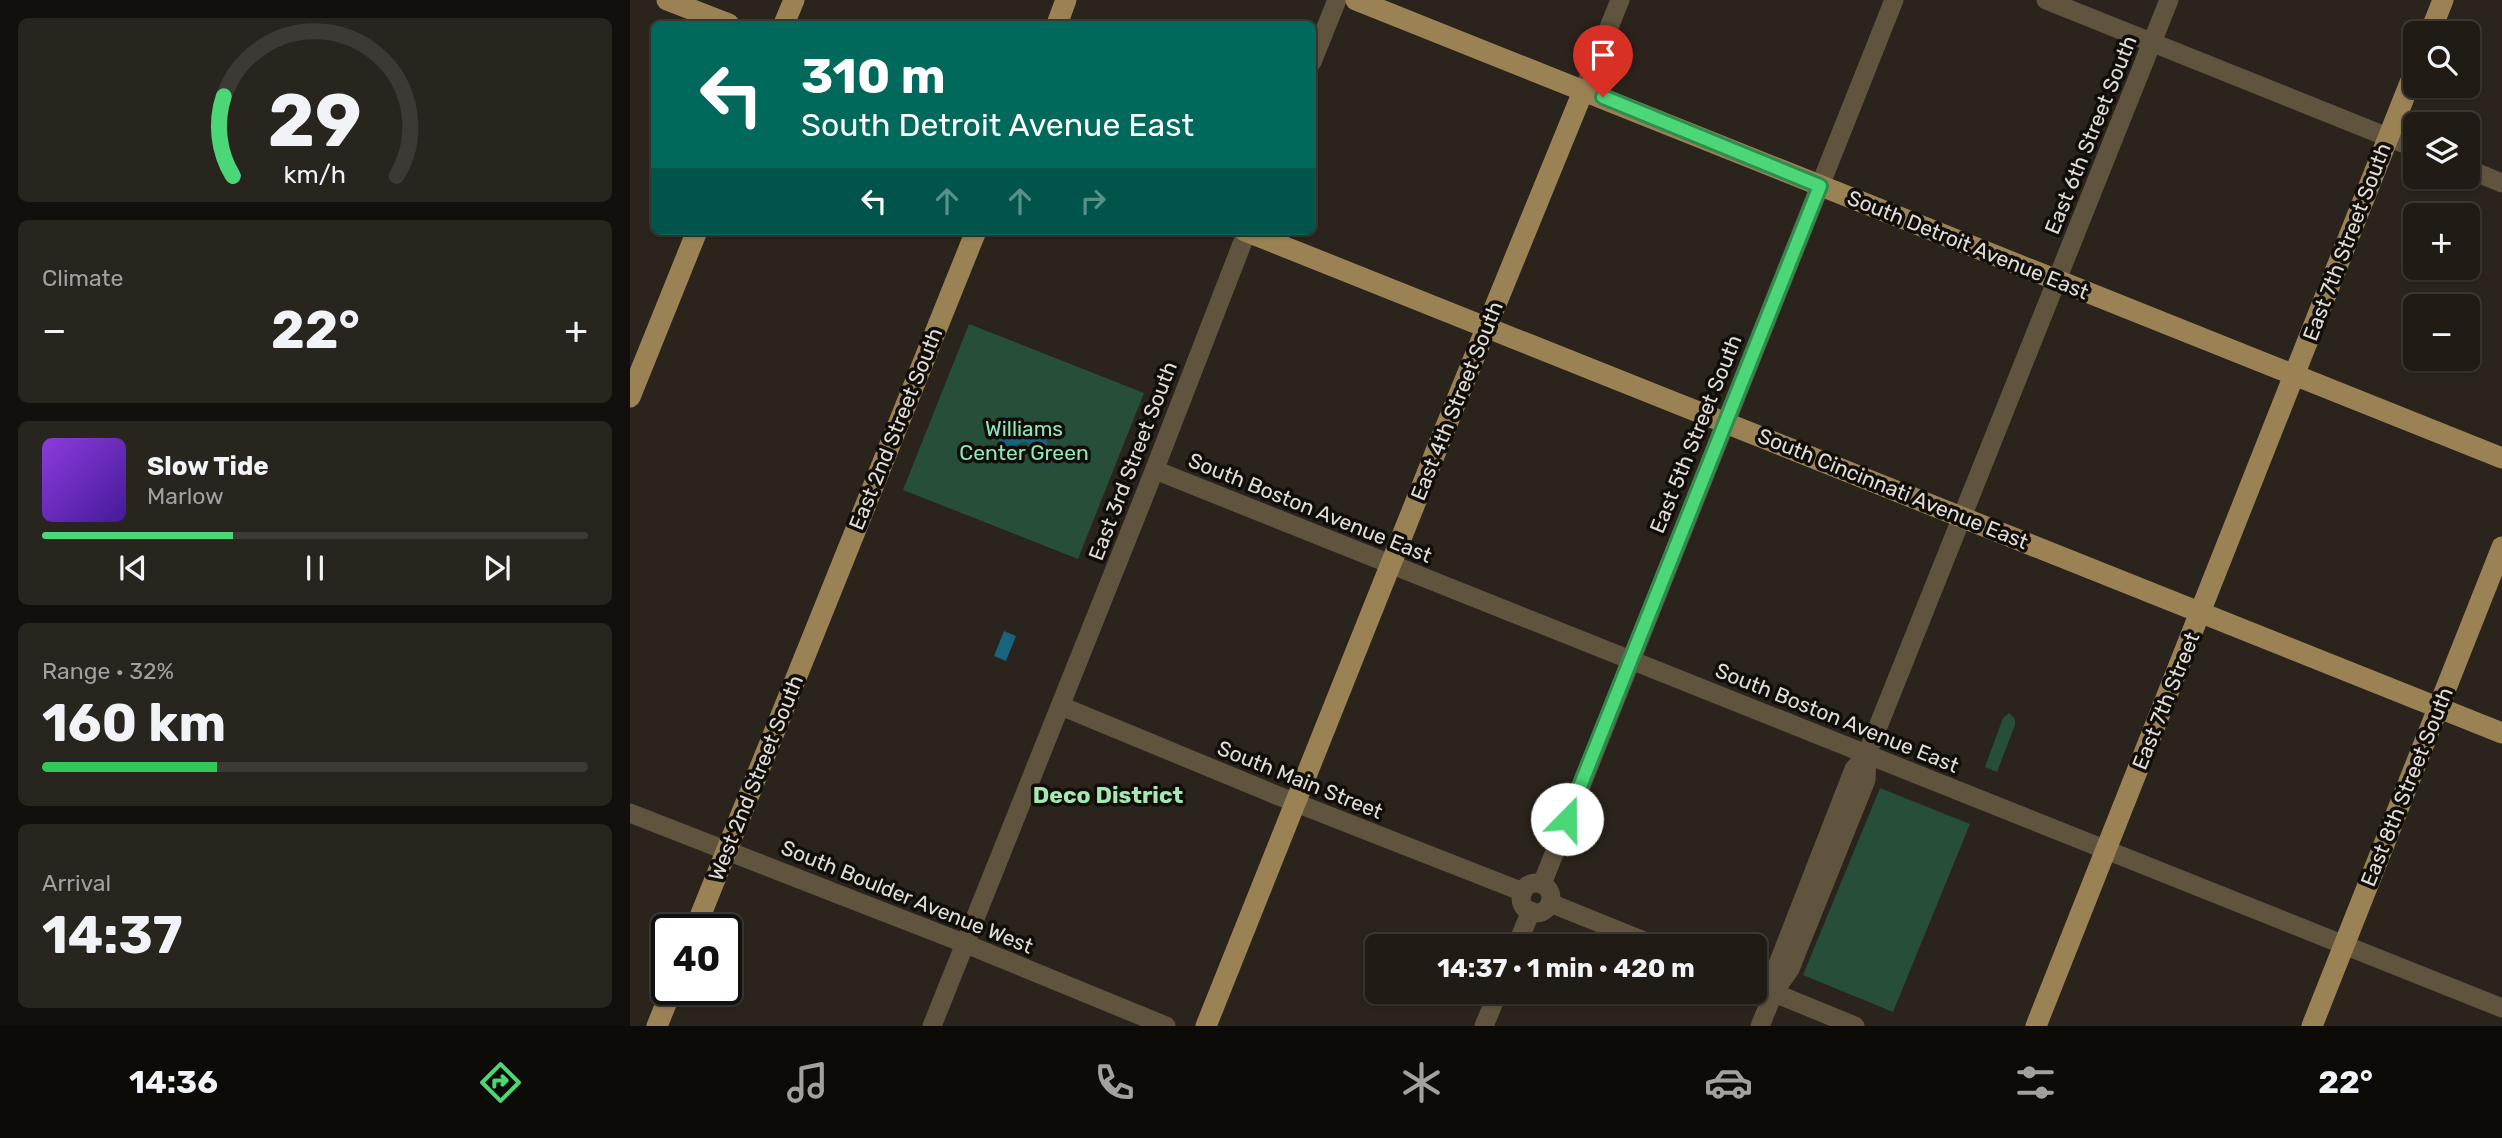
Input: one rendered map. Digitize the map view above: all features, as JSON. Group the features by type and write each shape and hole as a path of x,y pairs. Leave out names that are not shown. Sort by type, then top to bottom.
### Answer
{"main road":[{"path":"667,0 721,21"},
{"path":"785,21 794,0"},
{"path":"1058,21 1066,0"},
{"name":"South Detroit Avenue East","path":"1356,0 2502,458"},
{"path":"2435,21 2444,0"},
{"name":"East 4th Street South","path":"1206,1026 1584,89"},
{"name":"East 7th Street South","path":"2296,376 2404,98"},
{"path":"630,397 695,235"},
{"name":"East 2nd Street South","path":"817,627 974,235"},
{"name":"South Cincinnati Avenue East","path":"1257,235 2502,733"},
{"name":"East 7th Street","path":"2036,1026 2296,376"},
{"name":"East 8th Street South","path":"2312,1026 2502,547"},
{"name":"West 2nd Street South","path":"701,914 817,627"},
{"path":"657,1026 666,1005"}],"street":[{"path":"1316,52 1337,0"},
{"name":"East 4th Street South","path":"1584,89 1619,0"},
{"name":"East 5th Street South","path":"1542,884 1894,0"},
{"path":"2046,0 2403,143"},
{"name":"East 6th Street South","path":"1767,987 1790,969 1868,775 1867,754 2169,0"},
{"path":"2480,174 2502,183"},
{"name":"East 3rd Street South","path":"932,1026 1245,235"},
{"name":"South Boston Avenue East","path":"1154,470 2502,1008"},
{"name":"South Main Street","path":"1061,706 1295,803 1522,892"},
{"name":"South Boulder Avenue West","path":"630,813 1166,1026"},
{"path":"1531,884 1542,884 1550,892 1549,903 1542,911 1531,911 1523,905 1522,892 1531,884"},
{"path":"1549,903 1626,934"},
{"path":"1521,934 1531,911"},
{"path":"1767,990 1856,1026"},
{"path":"1485,1026 1493,1004"},
{"name":"East 6th Street South","path":"1760,1026 1762,1004"}],"green space":[{"name":"Williams Center Green","path":"969,324 1144,393 1078,559 903,490"},
{"path":"2009,713 2015,719 2015,725 1997,772 1985,767 2003,718"},
{"path":"1880,788 1970,824 1893,1012 1803,975"}],"water":[{"path":"1006,416 1013,419 1017,430 1034,438 1046,439 1048,448 1055,451 1049,465 1033,459 1030,445 1025,441 1010,448 1000,443 997,436"},
{"path":"1004,631 1016,636 1006,661 994,656"}],"district":[{"name":"Deco District","path":"1108,795"}],"route":[{"path":"1567,819 1820,186 1603,97"}]}
